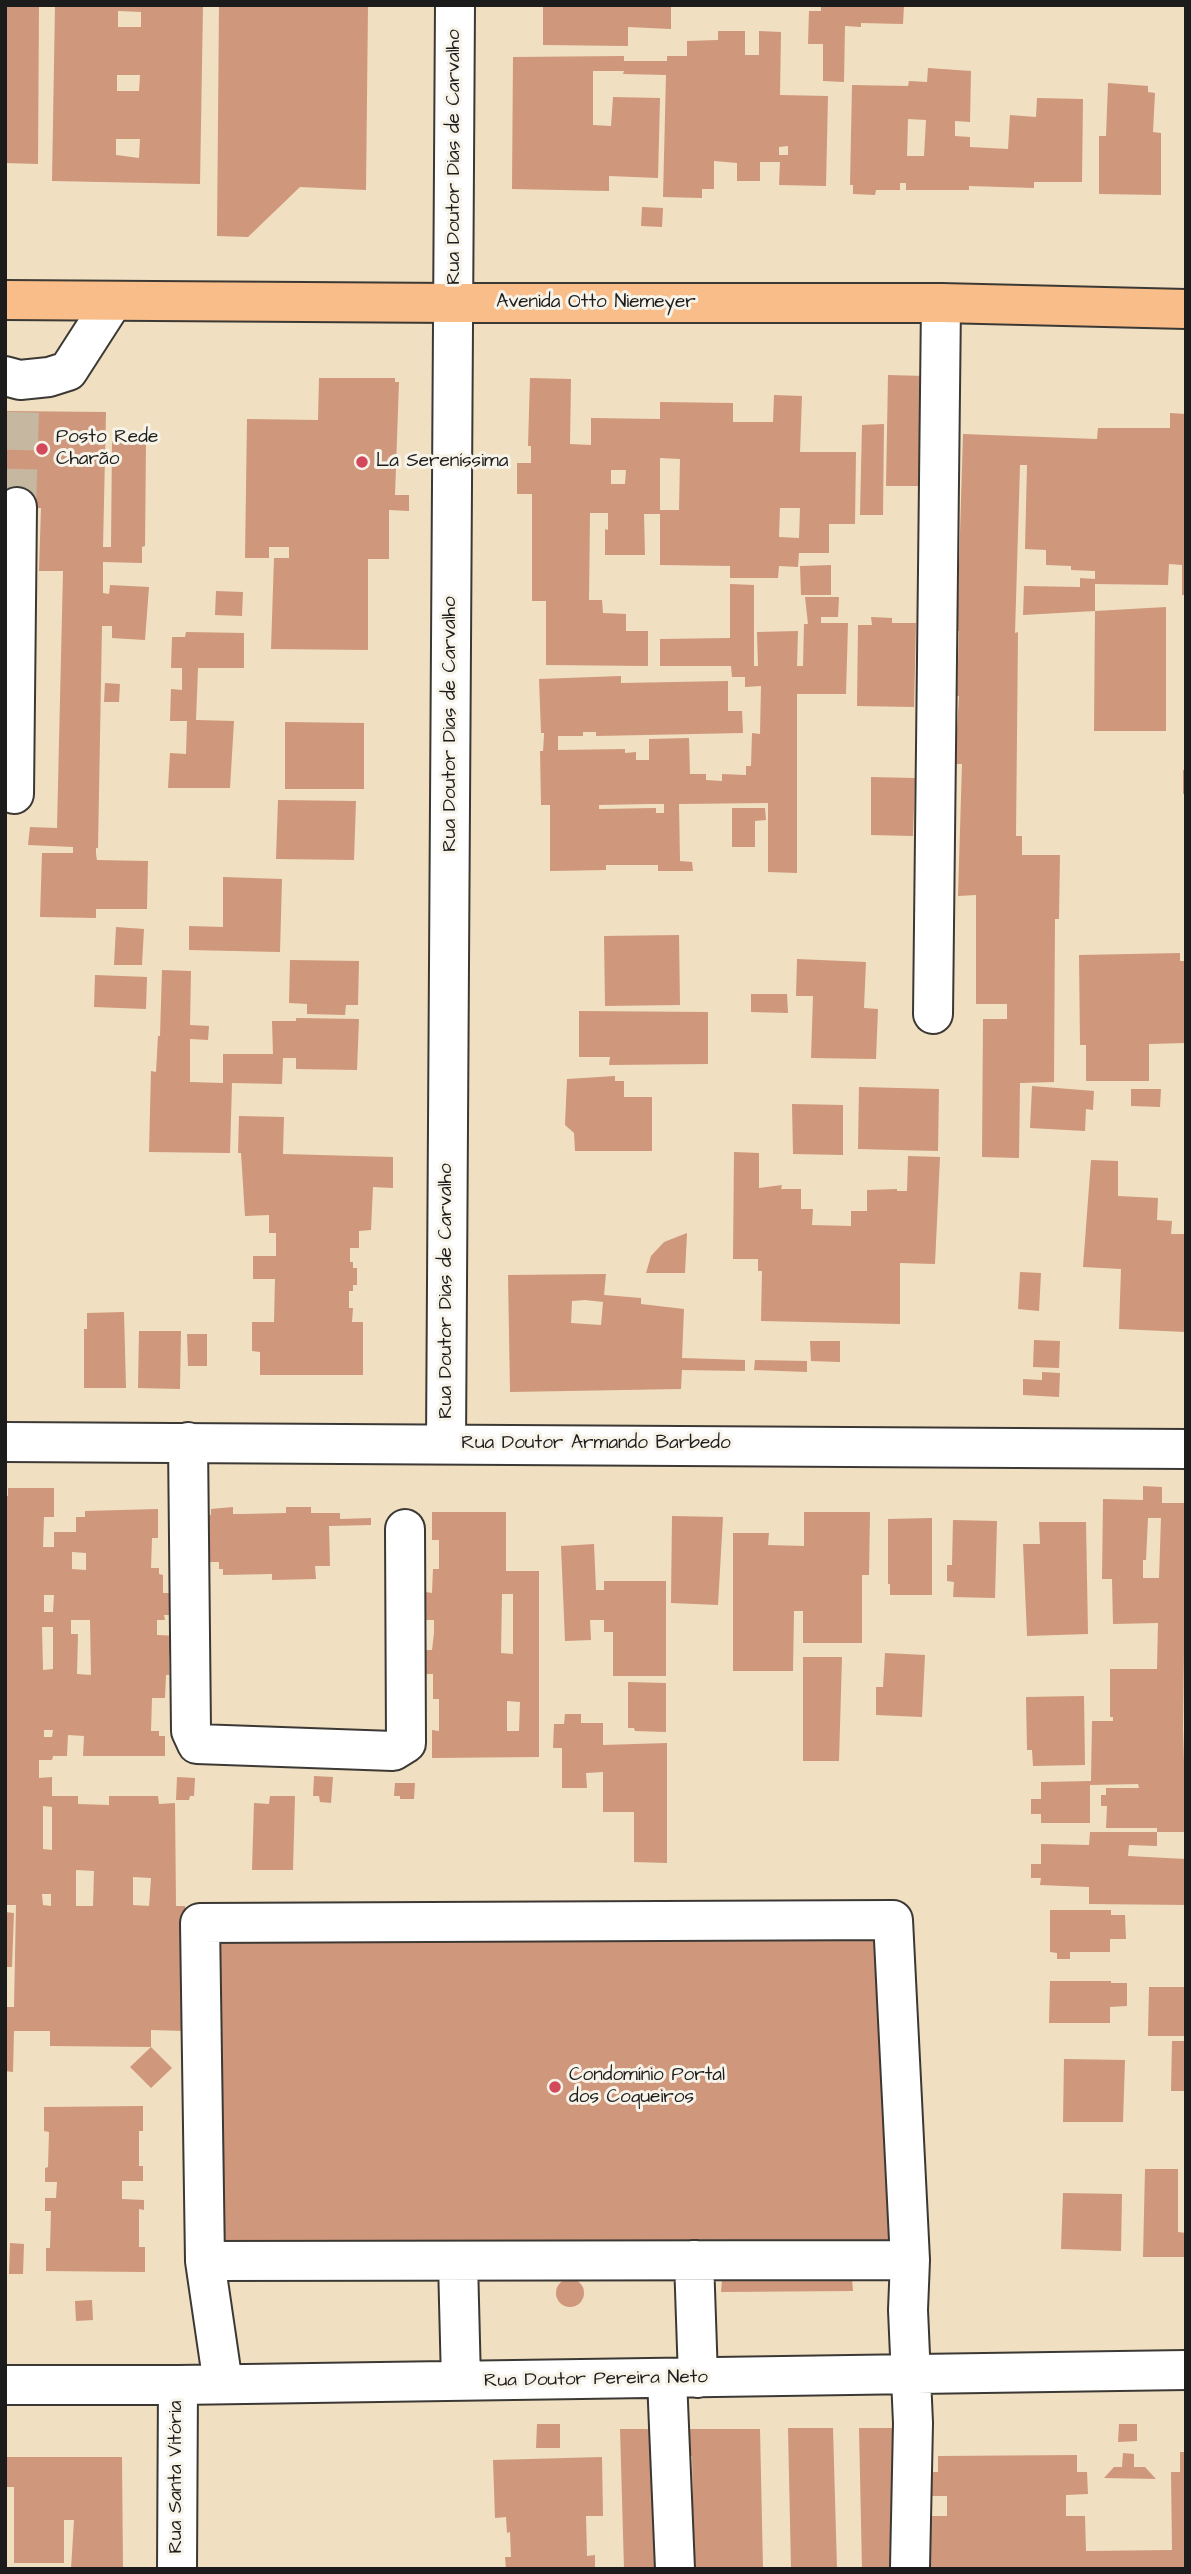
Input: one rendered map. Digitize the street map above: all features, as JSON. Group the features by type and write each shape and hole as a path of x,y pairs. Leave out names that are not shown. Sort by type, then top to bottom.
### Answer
{"main road":[{"name":"Avenida Otto Niemeyer","path":"5,300 941,303 1186,309"}],"street":[{"name":"Rua Doutor Dias de Carvalho","path":"446,1443 455,5"},
{"path":"15,389 68,371 113,301"},
{"path":"933,1014 941,303"},
{"path":"14,794 17,507"},
{"name":"Rua Doutor Armando Barbedo","path":"5,1442 1186,1449"},
{"path":"188,1442 191,1731 197,1744 393,1751 406,1743 405,1529"},
{"path":"223,2384 205,2261 200,1923 893,1920 910,2260 910,2567"},
{"path":"675,2569 682,2379 694,2260"},
{"path":"205,2261 910,2260"},
{"path":"457,2262 461,2381"},
{"name":"Rua Doutor Pereira Neto","path":"5,2385 682,2379 1186,2370"},
{"name":"Rua Santa Vitória","path":"177,2569 178,2385"}],"building":[{"path":"5,5 39,5 38,164 5,163"},
{"path":"55,5 203,5 200,184 52,181","holes":["118,11 141,12 141,27 118,27","117,75 140,75 139,91 117,91","116,139 140,139 139,158 116,155"]},
{"path":"219,5 368,5 366,190 300,187 248,237 217,236"},
{"path":"543,5 671,5 671,29 628,27 628,46 543,45"},
{"path":"821,5 904,5 903,24 861,23 861,27 845,26 844,82 823,81 823,44 808,44 809,11 821,11"},
{"path":"718,31 745,31 745,55 759,55 759,31 781,32 780,95 828,96 826,186 779,185 780,162 760,162 760,181 737,181 737,163 714,161 714,189 702,189 702,198 663,197 666,75 593,71 593,125 611,126 613,97 660,98 658,178 609,176 609,191 512,189 513,57 624,56 624,61 667,61 667,56 687,56 687,41 718,40","holes":["788,146 788,155 779,155 779,147"]},
{"path":"928,68 971,71 970,122 955,121 955,136 970,137 970,147 1008,149 1010,115 1036,117 1037,98 1083,99 1082,182 1034,182 1034,188 969,186 969,190 906,190 906,183 900,183 900,190 876,190 875,195 853,194 853,185 850,185 852,85 908,86 909,81 927,82","holes":["908,119 926,120 924,156 907,156"]},
{"path":"1108,83 1148,86 1148,92 1155,93 1153,132 1161,133 1161,195 1099,194 1099,136 1106,136"},
{"path":"642,207 663,208 662,227 641,226"},
{"path":"888,375 925,376 923,486 886,486"},
{"path":"319,378 395,378 395,382 399,382 395,495 409,495 409,511 389,510 389,559 368,559 368,650 271,649 274,558 289,558 289,547 269,547 269,558 245,558 247,419 318,420"},
{"path":"530,378 571,379 570,444 591,445 591,418 660,419 660,402 733,403 733,422 773,422 774,395 802,396 800,452 856,452 855,524 829,524 829,553 799,553 798,567 779,566 778,578 730,578 730,566 660,565 660,514 644,514 645,555 605,555 608,513 590,513 589,600 602,600 603,613 626,614 626,631 648,631 648,666 546,665 546,601 532,601 532,494 517,494 517,463 531,463 531,446 528,446","holes":["660,458 680,459 679,510 660,510","611,470 626,470 625,484 611,484","780,508 800,508 799,538 779,537"]},
{"path":"5,411 106,412 103,547 111,547 112,441 146,442 145,546 142,547 142,563 103,562 103,593 109,594 110,585 149,587 145,640 112,638 112,626 102,626 96,854 97,860 148,861 147,909 96,909 96,918 40,917 42,853 73,853 73,847 28,845 30,827 57,828 63,571 39,571 41,508 5,507"},
{"path":"1170,413 1186,414 1186,595 1182,595 1182,565 1169,564 1168,585 1095,584 1095,611 1023,615 1024,586 1080,587 1080,578 1095,579 1095,571 1046,565 1046,550 1025,549 1027,465 1020,465 1015,633 1018,632 1016,836 1022,836 1022,855 1060,855 1059,919 1055,919 1054,1082 1020,1083 1019,1158 982,1157 983,1019 1007,1019 1007,1004 976,1004 976,895 958,896 962,764 955,764 959,631 956,631 941,599 958,600 963,434 1097,439 1098,428 1170,428"},
{"path":"884,424 883,515 860,515 862,425"},
{"path":"831,565 831,595 801,595 800,566"},
{"path":"730,584 754,585 754,666 758,666 757,632 798,631 797,666 803,666 804,624 808,624 805,597 839,597 838,617 821,617 821,623 848,623 846,694 797,694 797,873 768,872 768,803 679,804 680,861 692,862 693,871 658,871 658,865 606,865 606,870 550,871 550,805 541,805 540,751 543,751 544,733 541,733 539,679 621,676 621,683 728,681 728,711 742,711 743,733 596,736 596,732 583,732 583,736 558,736 558,750 625,749 625,753 636,752 636,760 649,760 649,739 689,738 690,774 706,774 706,780 722,781 722,774 746,775 746,766 751,766 752,733 760,734 761,686 745,687 745,677 732,677 731,666 660,666 660,639 730,638","holes":["664,804 664,813 656,813 656,808 599,809 599,805"]},
{"path":"216,591 243,592 242,616 215,615"},
{"path":"1166,607 1166,731 1094,731 1095,611"},
{"path":"871,617 892,618 892,623 916,623 914,707 857,706 858,625 872,625"},
{"path":"186,632 244,633 244,668 198,668 196,720 234,721 230,788 168,788 170,753 186,754 187,721 170,721 171,689 182,690 182,668 171,668 172,637 185,637"},
{"path":"105,683 120,684 119,702 104,702"},
{"path":"285,722 364,723 364,789 285,789"},
{"path":"1183,770 1186,770 1186,794 1183,794"},
{"path":"871,777 915,778 913,836 871,835"},
{"path":"278,800 356,801 354,860 276,859"},
{"path":"732,808 765,808 766,820 755,821 755,847 732,847"},
{"path":"223,877 282,879 280,952 189,950 189,926 223,927"},
{"path":"116,927 144,929 142,965 114,965"},
{"path":"679,935 680,1005 605,1006 604,936"},
{"path":"1180,953 1180,961 1186,961 1186,1043 1149,1044 1149,1081 1086,1081 1086,1045 1080,1045 1079,955"},
{"path":"797,959 866,962 864,1008 878,1009 876,1059 811,1058 813,996 796,996"},
{"path":"290,960 359,961 358,1005 346,1005 345,1015 307,1014 307,1004 289,1003"},
{"path":"162,970 191,971 190,1025 209,1026 208,1040 190,1039 190,1082 223,1083 223,1054 273,1054 272,1021 296,1021 296,1018 359,1019 357,1070 296,1069 296,1058 283,1058 282,1084 232,1083 230,1153 149,1152 151,1071 156,1072 160,1036"},
{"path":"95,975 147,977 146,1009 94,1007"},
{"path":"751,994 787,994 788,1013 751,1012"},
{"path":"579,1011 708,1012 708,1064 609,1065 610,1057 579,1057"},
{"path":"615,1076 615,1081 624,1081 624,1097 652,1097 652,1151 575,1151 574,1133 565,1125 567,1079"},
{"path":"1032,1086 1094,1091 1093,1110 1086,1109 1085,1131 1030,1128"},
{"path":"859,1087 939,1089 938,1151 858,1149"},
{"path":"1131,1089 1161,1089 1160,1107 1131,1106"},
{"path":"792,1104 843,1105 843,1155 793,1154"},
{"path":"239,1116 284,1117 283,1154 393,1157 393,1188 373,1187 371,1230 359,1231 359,1248 350,1248 350,1262 353,1262 353,1268 357,1268 357,1285 353,1285 353,1291 349,1291 349,1308 353,1308 352,1322 363,1322 363,1375 260,1375 260,1352 252,1351 252,1322 274,1322 275,1279 253,1279 253,1256 276,1256 276,1233 269,1233 269,1215 245,1216 241,1153 238,1153"},
{"path":"734,1152 759,1153 759,1188 782,1185 781,1189 801,1189 801,1209 813,1209 812,1225 851,1226 851,1211 867,1211 867,1190 907,1191 908,1156 940,1157 935,1264 900,1263 900,1324 761,1321 762,1271 758,1271 758,1259 733,1259"},
{"path":"1091,1160 1118,1161 1118,1196 1158,1198 1157,1220 1172,1221 1171,1234 1186,1234 1186,1332 1119,1329 1121,1269 1083,1267"},
{"path":"687,1233 685,1273 646,1273 651,1256 664,1242"},
{"path":"1020,1272 1041,1273 1039,1311 1018,1309"},
{"path":"606,1274 604,1295 641,1298 641,1304 684,1309 682,1358 745,1360 745,1371 682,1370 681,1389 510,1392 508,1275","holes":["572,1301 603,1302 601,1325 571,1323"]},
{"path":"124,1312 126,1388 84,1388 84,1329 87,1329 87,1313"},
{"path":"139,1331 181,1331 180,1389 138,1388"},
{"path":"187,1334 207,1334 207,1366 188,1366"},
{"path":"1034,1340 1060,1341 1059,1368 1033,1367"},
{"path":"810,1341 840,1341 840,1362 811,1361"},
{"path":"755,1360 807,1361 807,1372 754,1370"},
{"path":"1042,1372 1060,1373 1059,1397 1023,1395 1023,1379 1042,1380"},
{"path":"1143,1486 1162,1487 1162,1503 1186,1503 1183,1728 1186,1832 1157,1832 1157,1828 1106,1828 1107,1806 1101,1806 1101,1795 1106,1795 1106,1788 1139,1788 1138,1784 1090,1785 1090,1823 1041,1823 1041,1814 1031,1814 1031,1799 1041,1799 1041,1782 1091,1781 1092,1721 1113,1721 1113,1717 1110,1717 1110,1669 1157,1669 1158,1623 1113,1624 1112,1579 1102,1579 1103,1499 1143,1500","holes":["1148,1518 1161,1518 1159,1578 1143,1578"]},
{"path":"8,1488 54,1488 54,1517 44,1517 43,1547 54,1547 54,1532 76,1532 76,1517 85,1517 85,1511 158,1509 158,1538 152,1538 151,1568 159,1568 159,1574 163,1575 163,1593 169,1593 169,1615 164,1615 165,1620 157,1620 157,1635 181,1636 181,1656 169,1655 165,1698 152,1698 151,1731 159,1731 159,1736 165,1736 165,1756 83,1756 84,1736 68,1735 67,1756 39,1760 39,1778 52,1777 52,1796 78,1796 78,1804 109,1805 109,1796 158,1796 159,1804 175,1803 176,1906 185,1906 184,2031 151,2030 151,2047 50,2046 50,2031 14,2031 13,2072 5,2071 5,2007 14,2007 16,1905 5,1905 5,1497 8,1496","holes":["72,1552 86,1553 86,1570 72,1569","44,1595 54,1595 53,1612 44,1612","71,1620 90,1620 91,1675 77,1674 78,1634 71,1634","42,1627 53,1627 53,1669 43,1670","44,1730 53,1730 52,1737 44,1737","43,1806 52,1807 52,1850 43,1849","76,1870 94,1871 93,1906 76,1906","133,1877 151,1878 149,1906 133,1905","42,1894 51,1894 51,1906 43,1905"]},
{"path":"233,1507 233,1514 243,1514 286,1513 286,1507 311,1507 311,1513 340,1513 340,1519 371,1518 371,1525 329,1526 330,1566 315,1566 316,1579 272,1580 272,1574 223,1575 219,1562 205,1562 204,1514 211,1515 211,1509"},
{"path":"432,1512 506,1512 506,1571 539,1571 539,1757 432,1758 432,1730 439,1731 439,1699 433,1699 433,1674 421,1674 422,1655 426,1655 426,1650 432,1650 434,1633 434,1620 425,1620 426,1592 432,1593 433,1569 439,1569 439,1540 432,1540","holes":["502,1594 513,1594 513,1654 501,1653","507,1701 520,1702 519,1731 507,1731"]},
{"path":"804,1512 870,1512 869,1575 862,1575 862,1643 803,1643 803,1611 794,1611 793,1671 733,1671 733,1533 769,1533 768,1545 804,1546"},
{"path":"672,1516 723,1517 718,1605 671,1603"},
{"path":"932,1518 932,1595 890,1595 888,1519"},
{"path":"953,1520 997,1521 995,1598 953,1597 954,1582 947,1581 947,1565 952,1565"},
{"path":"1039,1522 1086,1522 1088,1634 1027,1636 1023,1544 1040,1544"},
{"path":"594,1544 596,1590 604,1590 604,1581 666,1581 666,1676 613,1676 613,1632 604,1632 604,1620 590,1620 591,1640 565,1641 561,1546"},
{"path":"885,1653 925,1655 922,1717 876,1715 876,1687 883,1687"},
{"path":"803,1657 842,1657 839,1761 803,1761"},
{"path":"628,1682 666,1683 666,1732 635,1731 634,1728 628,1728"},
{"path":"1084,1696 1085,1765 1033,1766 1032,1750 1027,1750 1026,1697"},
{"path":"565,1714 581,1714 581,1723 603,1723 603,1745 667,1743 667,1863 634,1862 634,1812 603,1812 603,1772 586,1773 587,1788 562,1788 562,1748 553,1748 554,1724 564,1724"},
{"path":"314,1776 333,1777 331,1803 320,1802 319,1796 313,1796"},
{"path":"177,1777 195,1778 194,1796 190,1796 189,1800 176,1800"},
{"path":"395,1783 415,1783 414,1799 394,1796"},
{"path":"270,1796 295,1796 293,1870 252,1870 254,1803 269,1804"},
{"path":"1090,1832 1157,1832 1157,1846 1129,1845 1128,1856 1186,1859 1186,1905 1089,1904 1089,1887 1040,1885 1041,1878 1031,1878 1031,1864 1041,1864 1041,1844 1089,1845"},
{"path":"1050,1910 1111,1910 1111,1915 1125,1915 1126,1939 1110,1939 1110,1952 1070,1952 1070,1959 1057,1959 1057,1953 1050,1952"},
{"path":"5,1912 14,1913 12,1967 5,1967"},
{"name":"Condomínio Portal dos Coqueiros","path":"883,1927 894,2244 220,2241 221,1933"},
{"path":"1050,1981 1127,1983 1127,2006 1110,2007 1110,2023 1049,2023"},
{"path":"1149,1987 1186,1987 1186,2036 1148,2036"},
{"path":"1172,2041 1186,2041 1186,2091 1171,2091"},
{"path":"151,2047 172,2068 151,2088 130,2067"},
{"path":"1064,2059 1125,2060 1123,2122 1063,2122"},
{"path":"143,2106 143,2131 139,2131 139,2166 143,2166 143,2181 122,2181 122,2199 144,2200 144,2210 139,2209 139,2247 145,2247 145,2272 46,2271 51,2211 45,2211 45,2198 56,2198 57,2182 45,2182 49,2132 44,2131 44,2107"},
{"path":"1145,2169 1178,2169 1178,2232 1186,2233 1186,2257 1143,2257"},
{"path":"1063,2193 1122,2194 1121,2251 1061,2249"},
{"path":"10,2243 24,2244 23,2274 9,2274"},
{"path":"570,2279 580,2283 584,2293 580,2303 570,2307 560,2303 556,2293 560,2283"},
{"path":"852,2279 853,2291 721,2292 722,2280"},
{"path":"92,2300 93,2320 76,2321 75,2301"},
{"path":"537,2424 560,2424 560,2448 536,2448"},
{"path":"1119,2424 1137,2424 1137,2441 1118,2442"},
{"path":"788,2428 833,2428 837,2569 791,2569"},
{"path":"859,2428 895,2428 898,2569 862,2569"},
{"path":"620,2429 657,2429 660,2569 624,2569"},
{"path":"685,2429 760,2429 763,2569 694,2569 692,2456 685,2456"},
{"path":"1180,2452 1186,2452 1186,2569 931,2569 929,2516 947,2516 947,2496 928,2496 927,2472 938,2472 938,2456 1077,2455 1077,2472 1087,2472 1088,2494 1066,2495 1066,2516 1085,2516 1086,2551 1172,2550 1171,2472 1180,2472"},
{"path":"1123,2453 1134,2454 1134,2467 1145,2467 1156,2479 1104,2478 1114,2467 1122,2467"},
{"path":"5,2457 122,2457 123,2569 71,2569 74,2520 64,2520 64,2563 14,2563 14,2487 5,2487"},
{"path":"602,2457 603,2516 586,2516 587,2556 595,2555 595,2569 506,2569 505,2557 511,2557 510,2532 507,2533 506,2517 495,2518 493,2460"}],"tunnel":[{"path":"17,507 20,411"}],"place":[{"name":"Posto Rede Charão","path":"42,449"},
{"name":"La Sereníssima","path":"362,462"},
{"name":"Condomínio Portal dos Coqueiros","path":"555,2087"}]}
